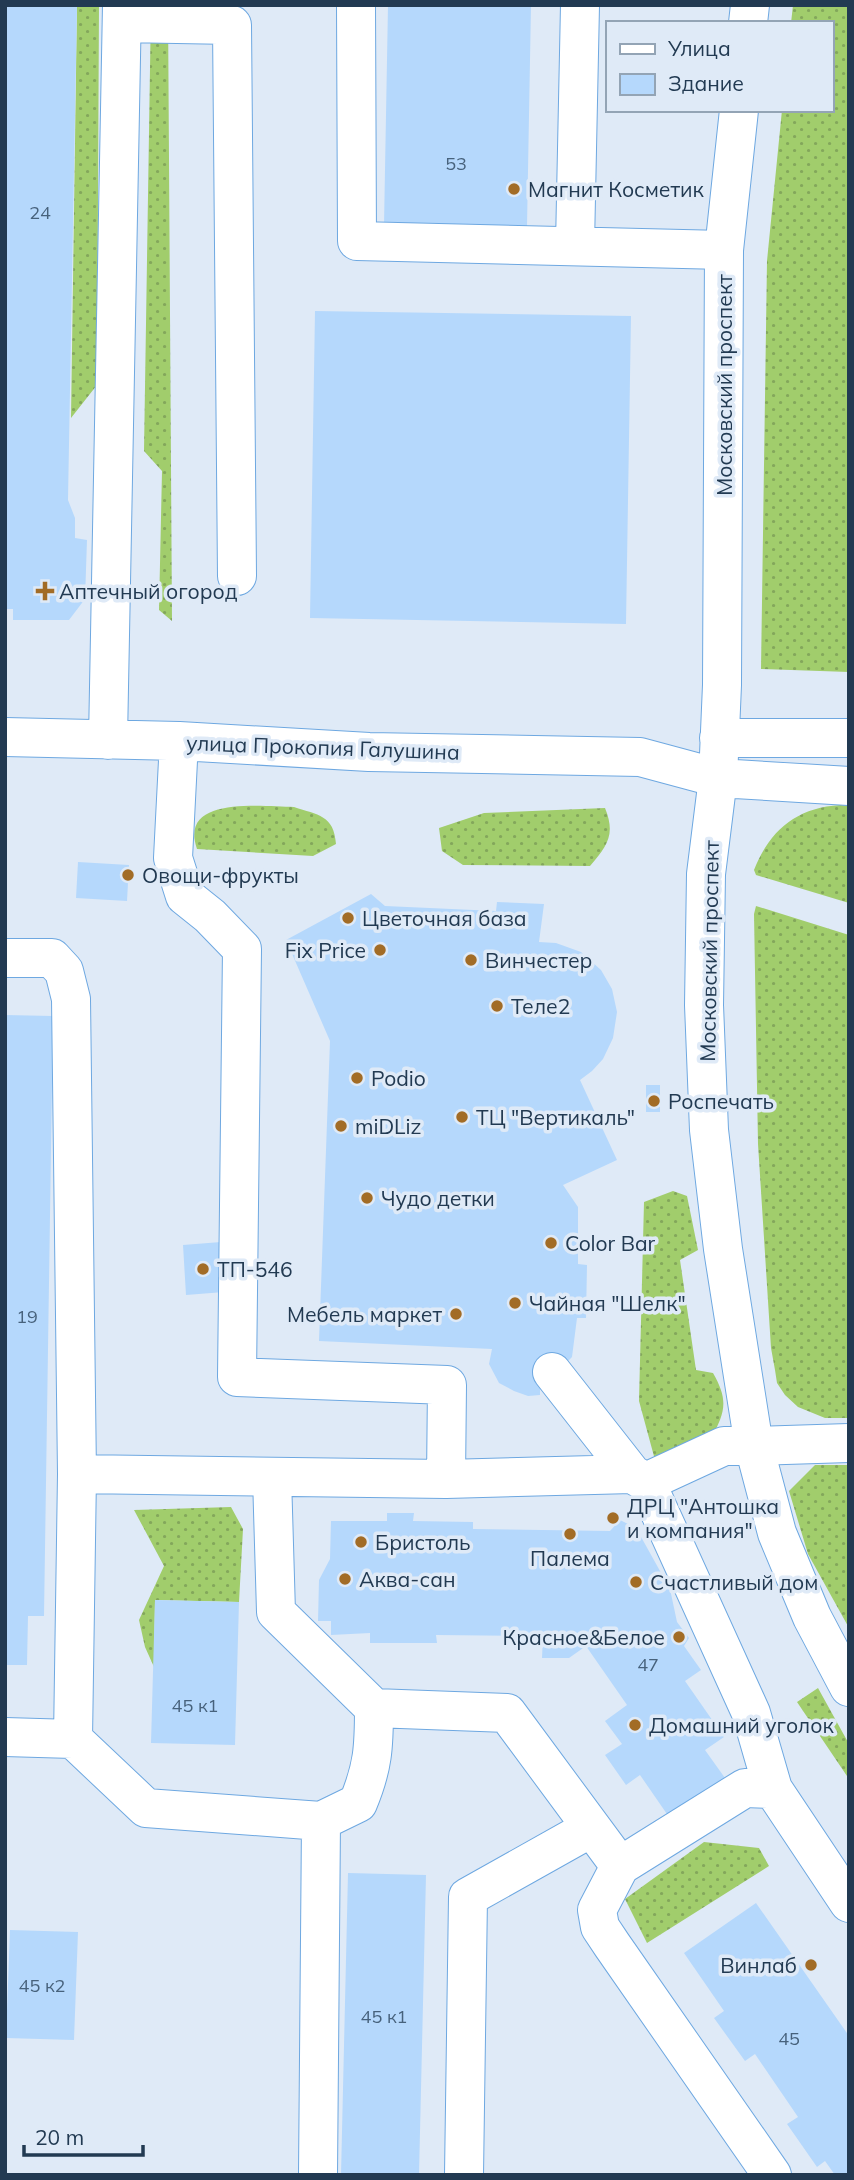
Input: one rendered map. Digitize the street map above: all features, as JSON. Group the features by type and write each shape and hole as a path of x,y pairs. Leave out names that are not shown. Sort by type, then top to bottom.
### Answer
{"main road":[{"path":"356,5 358,241 724,250"},
{"path":"575,246 580,5"},
{"path":"108,740 122,14 232,25 237,576"},
{"name":"Московский проспект","path":"739,112 724,250 722,685 718,778 706,874 704,1005 709,1130 723,1249 754,1446 777,1533 812,1617 849,1687"},
{"name":"улица Прокопия Галушина","path":"5,737 179,741 369,752 640,757 718,778 849,786"},
{"name":"улица Прокопия Галушина","path":"640,757 719,738 849,738"},
{"path":"179,741 173,858 185,896 210,916 242,949 237,1377 447,1385 446,1479"},
{"path":"5,958 52,958 64,971 71,999 77,1474 73,1740"},
{"path":"552,1372 639,1478 751,1713 773,1789 849,1903"},
{"path":"77,1474 446,1479 639,1478 724,1446 849,1443"},
{"path":"272,1477 276,1612 374,1709 507,1713 620,1866"},
{"path":"5,1737 73,1740 146,1808 321,1821 358,1803 374,1753 374,1709"},
{"path":"772,2175 600,1927 597,1910 620,1866 745,1788 773,1789"},
{"path":"318,2175 321,1821"},
{"path":"464,2175 468,1897 591,1828"}],"green space":[{"path":"77,5 99,5 97,385 71,418"},
{"path":"151,5 168,5 172,621 159,610 162,471 144,451"},
{"path":"793,5 849,5 849,672 761,669 767,261 782,112 833,112 833,21 791,21"},
{"path":"840,805 849,806 849,903 756,875 754,870 760,856 786,824 810,811"},
{"path":"245,806 294,807 328,822 335,834 336,844 313,856 197,849 194,832 200,820 211,812"},
{"path":"605,808 610,833 601,852 590,866 463,865 442,851 439,828 484,813"},
{"path":"756,906 849,935 849,1418 825,1418 798,1407 777,1383 771,1348 758,1144"},
{"path":"673,1191 687,1196 698,1250 680,1260 696,1370 713,1373 721,1391 723,1406 711,1439 655,1460 639,1401 644,1202"},
{"path":"815,1465 849,1465 849,1628 808,1554 789,1491"},
{"path":"231,1507 243,1529 239,1602 155,1600 154,1667 145,1647 139,1620 164,1566 134,1510"},
{"path":"818,1688 849,1744 849,1779 797,1702"},
{"path":"704,1842 759,1848 769,1866 647,1943 625,1899"}],"building":[{"path":"5,5 77,5 68,500 75,518 75,538 87,540 85,599 69,620 13,620 13,609 5,609"},
{"path":"388,5 531,5 527,226 384,225"},
{"path":"315,311 631,316 626,624 310,618"},
{"path":"78,862 129,865 127,901 76,898"},
{"name":"ТЦ \"Вертикаль\"","path":"371,894 385,906 496,911 497,902 544,904 539,942 556,943 581,952 601,970 612,989 617,1012 613,1038 603,1059 580,1080 617,1160 563,1185 578,1207 578,1264 587,1265 586,1318 577,1318 572,1357 562,1367 540,1377 540,1395 528,1396 499,1383 489,1364 492,1349 319,1341 330,1041 286,940"},
{"path":"5,1015 53,1016 44,1616 28,1616 27,1665 5,1665"},
{"path":"646,1085 660,1085 660,1112 646,1112"},
{"name":"ТП-546","path":"221,1242 224,1292 186,1295 183,1245"},
{"path":"387,1513 414,1513 413,1521 473,1522 473,1529 610,1531 620,1520 630,1525 640,1535 670,1589 677,1622 689,1638 684,1646 701,1670 685,1681 724,1737 705,1750 725,1778 669,1817 640,1775 626,1785 605,1755 622,1744 605,1721 627,1705 586,1646 569,1658 542,1658 543,1636 436,1635 437,1643 370,1643 370,1633 331,1635 331,1621 318,1621 319,1580 330,1559 331,1521 387,1521"},
{"path":"155,1600 239,1602 235,1745 151,1743"},
{"path":"348,1873 426,1875 419,2175 341,2175"},
{"path":"756,1903 849,2036 849,2175 835,2175 825,2161 817,2167 787,2124 798,2117 755,2054 745,2061 714,2018 724,2011 684,1953"},
{"path":"10,1930 78,1932 74,2040 6,2038"}],"place":[{"name":"Магнит Косметик","path":"514,189"},
{"name":"Аптечный огород","path":"45,591"},
{"name":"Овощи-фрукты","path":"128,875"},
{"name":"Цветочная база","path":"348,918"},
{"name":"Fix Price","path":"380,950"},
{"name":"Винчестер","path":"471,960"},
{"name":"Теле2","path":"497,1006"},
{"name":"Podio","path":"357,1078"},
{"name":"Роспечать","path":"654,1101"},
{"name":"ТЦ \"Вертикаль\"","path":"462,1117"},
{"name":"miDLiz","path":"341,1126"},
{"name":"Чудо детки","path":"367,1198"},
{"name":"Color Bar","path":"551,1243"},
{"name":"ТП-546","path":"203,1269"},
{"name":"Чайная \"Шелк\"","path":"515,1303"},
{"name":"Мебель маркет","path":"456,1314"},
{"name":"ДРЦ \"Антошка и компания\"","path":"613,1518"},
{"name":"Палема","path":"570,1534"},
{"name":"Бристоль","path":"361,1542"},
{"name":"Аква-сан","path":"345,1579"},
{"name":"Счастливый дом","path":"636,1582"},
{"name":"Красное&Белое","path":"679,1637"},
{"name":"Домашний уголок","path":"635,1725"},
{"name":"Винлаб","path":"811,1965"}]}
